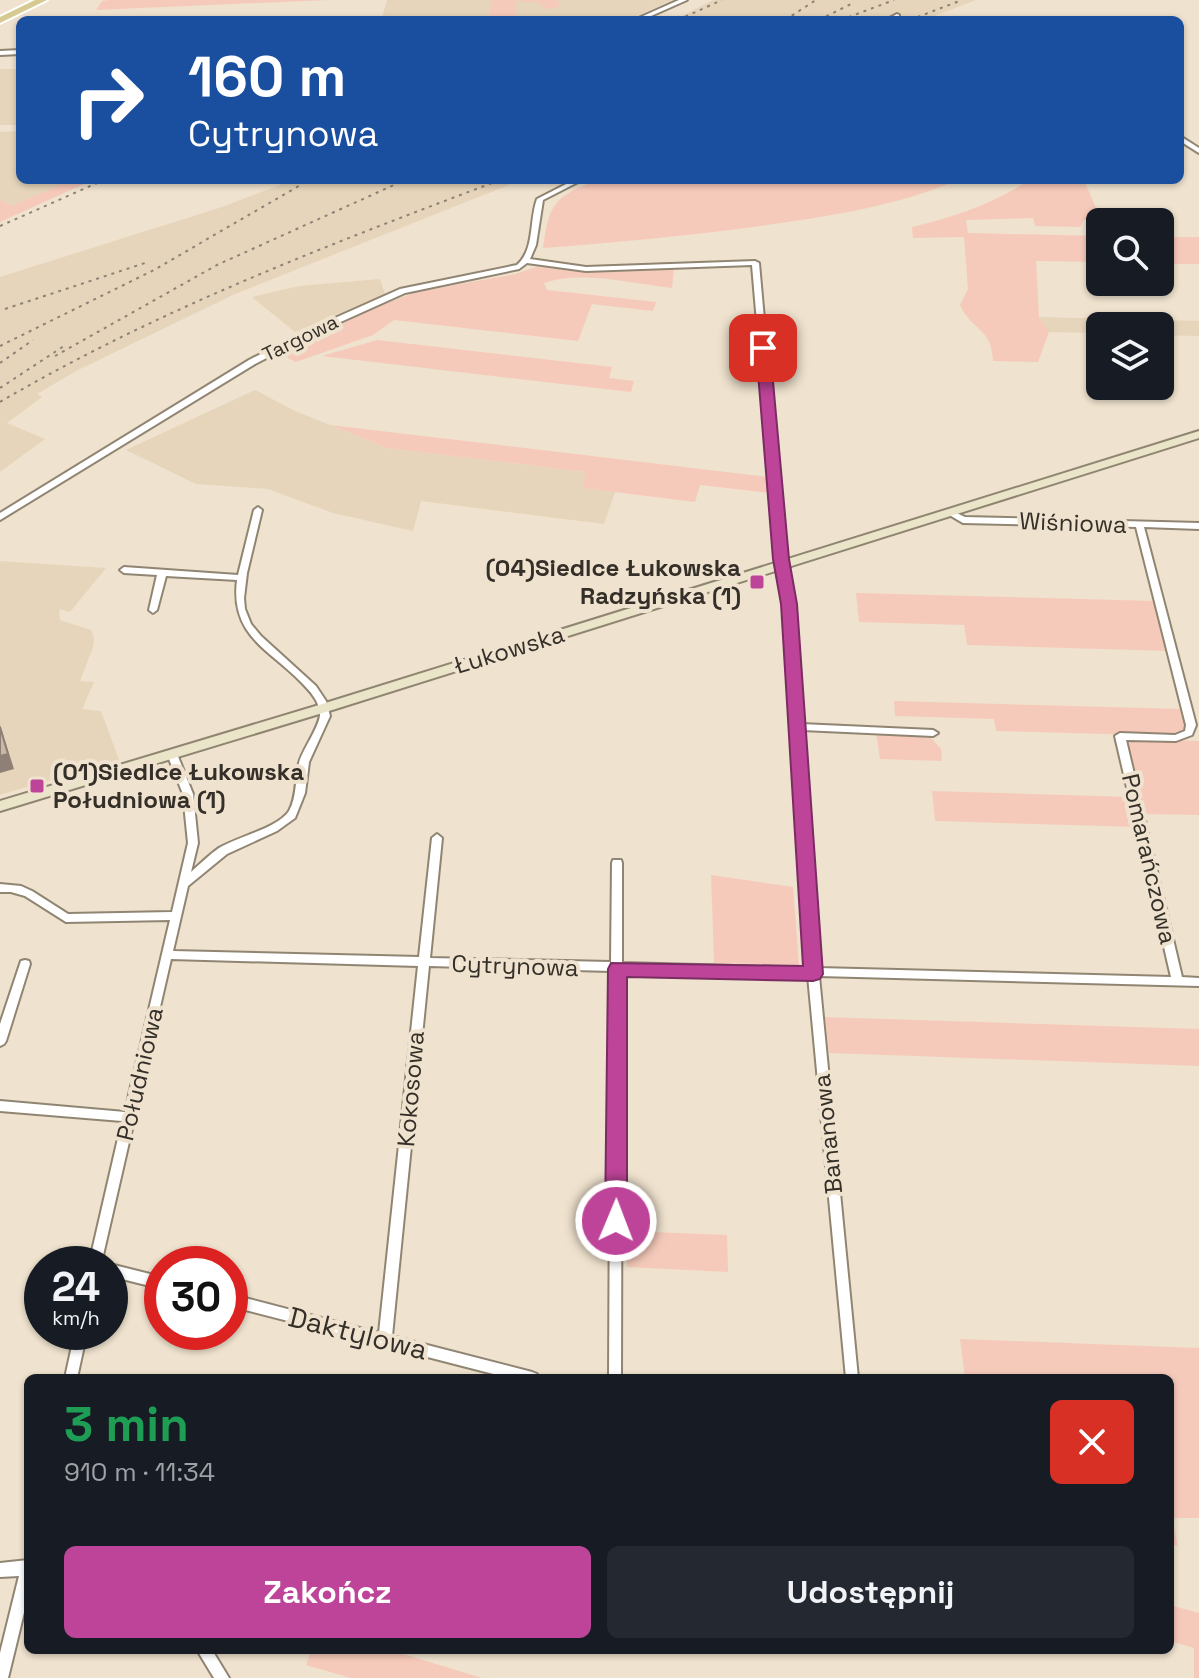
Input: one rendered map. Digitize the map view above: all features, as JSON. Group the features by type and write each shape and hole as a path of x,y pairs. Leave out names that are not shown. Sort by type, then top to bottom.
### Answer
{"main road":[{"path":"0,20 42,0"},
{"name":"Łukowska","path":"0,806 324,708 1199,434"}],"street":[{"path":"646,16 684,0"},
{"path":"527,261 540,199 571,184"},
{"name":"Bananowa","path":"527,261 576,269 755,263 782,564 789,604 806,889 852,1374"},
{"name":"Targowa","path":"0,517 111,447 291,341 393,294 420,286 496,274 527,261"},
{"path":"183,884 223,851 273,828 292,815 300,793 304,762 323,724 324,708 305,681 268,649 245,620 240,602 258,510"},
{"name":"Wiśniowa","path":"950,513 963,520 1199,526"},
{"name":"Pomarańczowa","path":"1139,524 1191,725 1189,733 1176,738 1120,736 1178,982"},
{"path":"124,570 243,578"},
{"path":"153,610 162,574"},
{"path":"798,727 933,733"},
{"name":"Południowa","path":"99,1246 193,843 192,810 172,754"},
{"name":"Kokosowa","path":"385,1340 437,838"},
{"path":"615,1374 617,863"},
{"path":"0,888 16,887 33,893 50,909 66,918 176,916"},
{"name":"Cytrynowa","path":"167,955 1199,982"},
{"path":"0,1041 25,964"},
{"path":"0,1106 130,1117"},
{"name":"Daktylowa","path":"248,1305 517,1374"},
{"path":"72,1374 77,1350"},
{"path":"0,1570 24,1567"},
{"path":"1,1678 24,1583"},
{"path":"207,1654 222,1678"}],"shaded area":[{"path":"327,0 96,10 102,1"},
{"path":"387,0 672,0 636,16 382,16"},
{"path":"492,0 557,0 561,7 544,9 540,2 516,1 516,16 489,16"},
{"path":"713,0 976,0 934,16 682,16"},
{"path":"0,69 16,69 16,125 0,125"},
{"path":"16,131 16,184 58,186 12,206 0,199 0,132"},
{"path":"84,184 0,222 0,199 12,206 57,186"},
{"path":"282,184 511,184 235,294 76,371 37,394 42,397 7,423 45,439 0,472 0,277 222,207"},
{"path":"588,184 948,184 890,203 821,217 688,235 543,248 548,220 556,203"},
{"path":"1022,184 1086,184 1096,208 1086,208 1086,220 1080,227 1035,226 1033,218 966,220 968,233 1086,236 1086,262 1036,261 1039,317 1049,332 1038,362 993,361 985,335 960,305 968,289 964,237 913,238 912,227 973,209"},
{"path":"1174,237 1199,237 1199,264 1174,264"},
{"path":"536,267 585,272 674,269 672,288 591,278 544,283 547,290 656,302 653,311 592,304 578,341 394,320 373,335 296,362 280,354 372,309 416,292 515,274"},
{"path":"380,279 385,294 295,332 252,297 299,286"},
{"path":"1039,317 1086,318 1086,333 1049,332"},
{"path":"1174,320 1199,321 1199,336 1174,335"},
{"path":"377,340 612,367 609,378 634,381 631,392 322,356"},
{"path":"255,390 295,411 387,448 587,472 582,488 615,492 604,524 421,501 413,531 333,513 268,489 196,484 126,450"},
{"path":"330,425 769,477 770,493 700,485 695,502 582,488 586,472 387,448"},
{"path":"0,561 106,568 70,612 59,609 60,620 91,630 93,647 80,681 94,682 82,709 101,711 119,760 0,795"},
{"path":"856,593 1155,601 1169,651 967,645 964,625 859,622"},
{"path":"894,701 1182,709 1186,731 1174,736 996,731 994,719 895,716"},
{"path":"876,732 931,738 941,749 942,761 880,759"},
{"path":"1134,739 1199,741 1199,815 1142,814 1126,747"},
{"path":"932,791 1131,797 1138,827 935,821"},
{"path":"711,875 793,887 799,965 714,963"},
{"path":"825,1017 1199,1029 1199,1066 829,1053"},
{"path":"627,1231 727,1235 728,1272 627,1267"},
{"path":"960,1339 1199,1348 1199,1518 1174,1518 1174,1374 964,1374"},
{"path":"1174,1606 1199,1613 1199,1678 1194,1678 1194,1648 1174,1642"},
{"path":"310,1654 403,1654 482,1678 351,1678 306,1665"}],"building":[{"path":"0,727 8,754 0,756"}],"railway":[{"path":"687,16 722,0"},
{"path":"791,16 816,0"},
{"path":"852,16 894,0"},
{"path":"920,16 962,0"},
{"path":"827,16 851,4"},
{"path":"0,226 95,184"},
{"path":"0,346 154,270 302,184"},
{"path":"55,356 217,265 396,184"},
{"path":"0,402 121,337 245,280 490,184"},
{"path":"5,309 148,262"},
{"path":"0,363 33,340"},
{"path":"0,388 64,346"}],"place":[{"name":"(04)Siedlce Łukowska Radzyńska (1)","path":"757,582"},
{"name":"(01)Siedlce Łukowska Południowa (1)","path":"37,786"}],"route":[{"path":"616,1221 617,969 813,974 789,604 781,559 763,348"}]}
